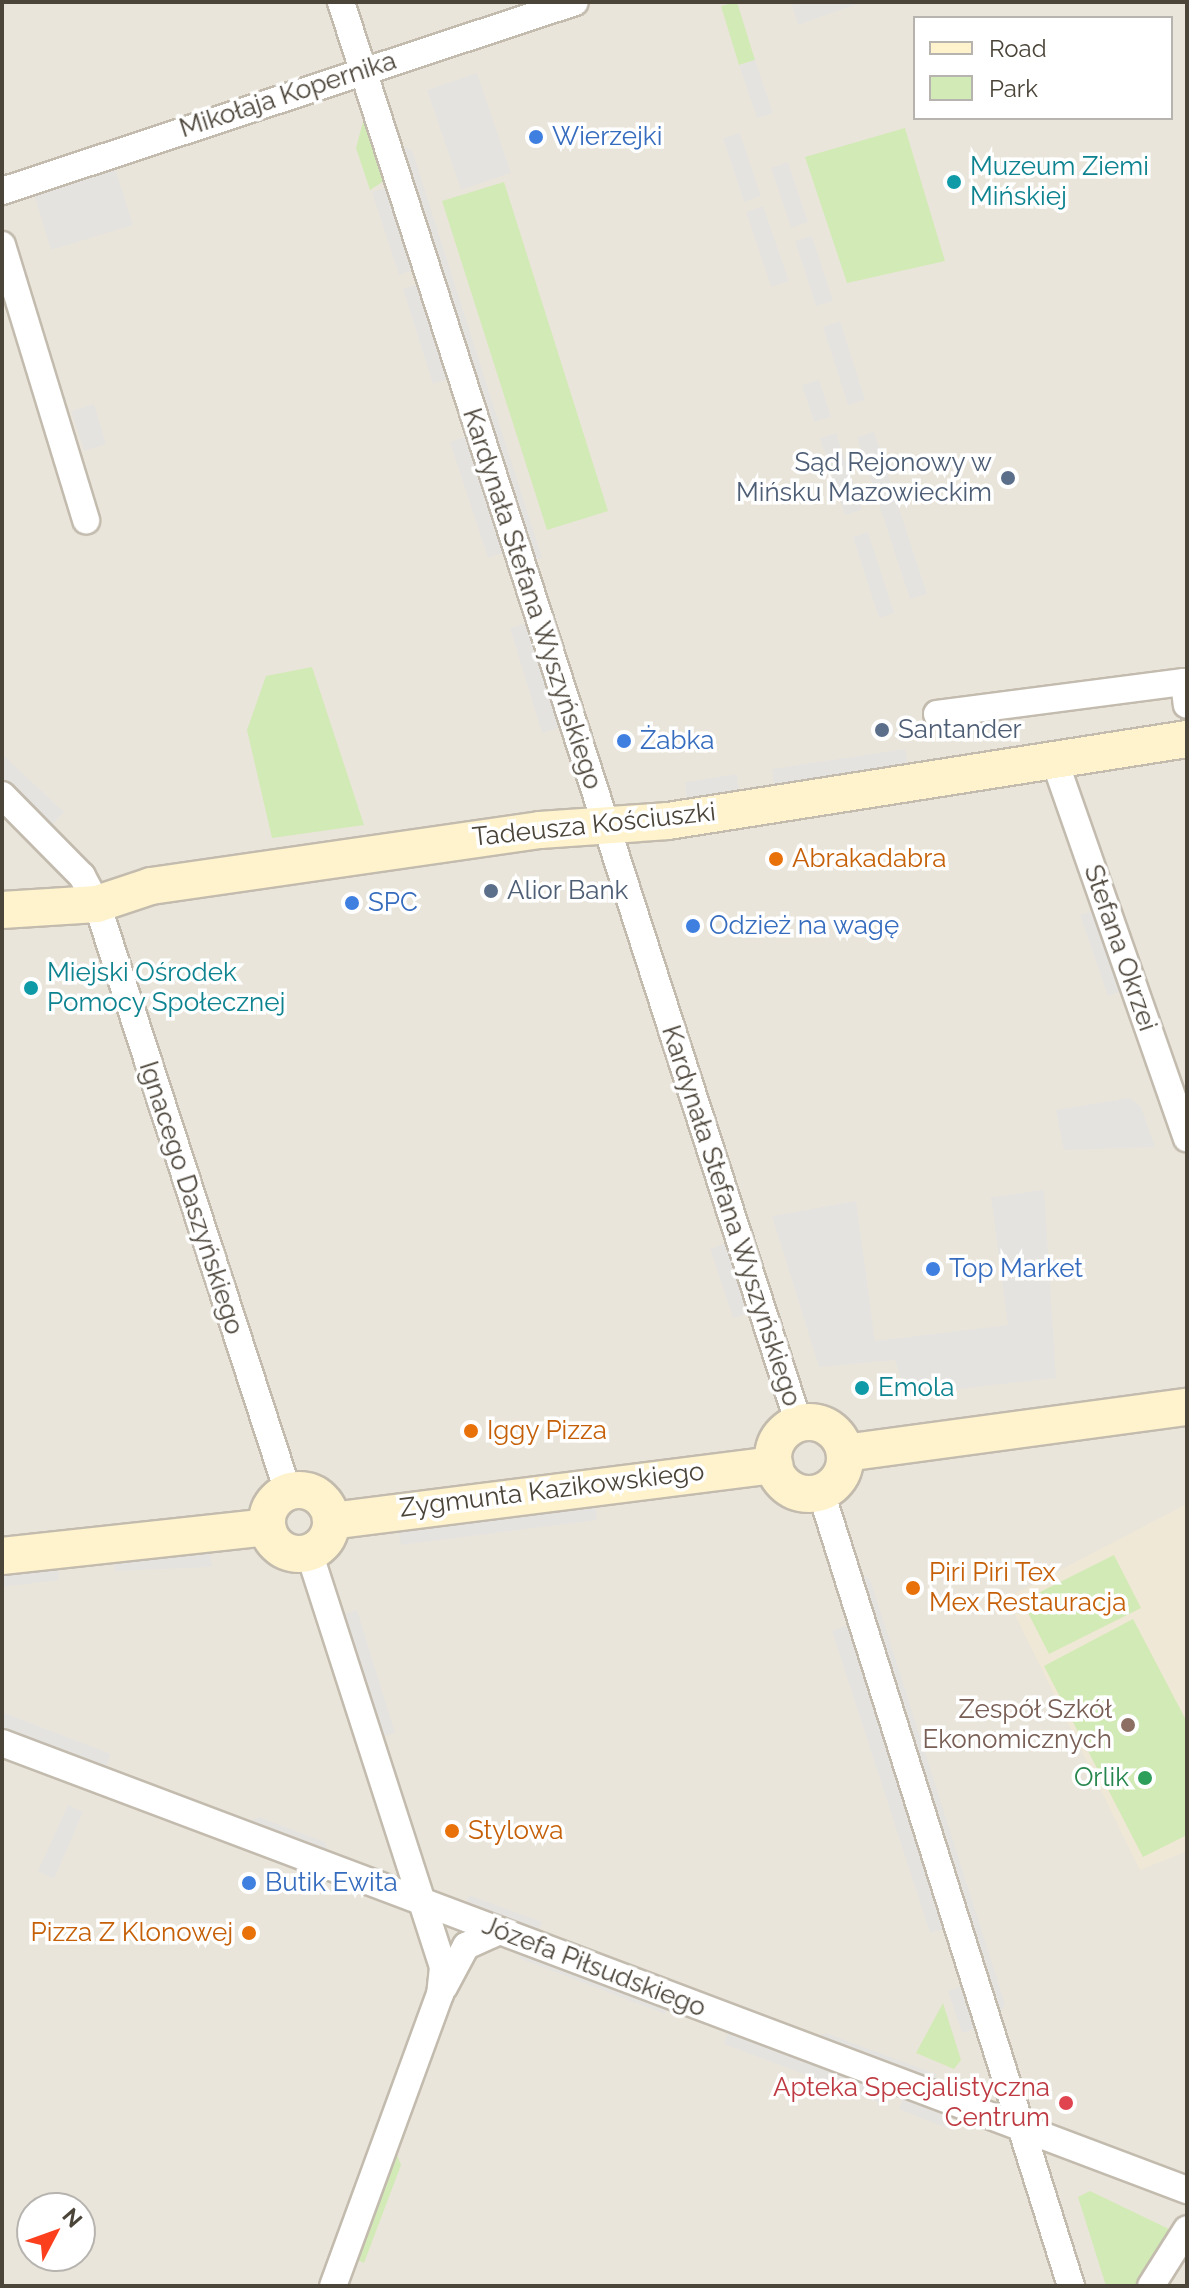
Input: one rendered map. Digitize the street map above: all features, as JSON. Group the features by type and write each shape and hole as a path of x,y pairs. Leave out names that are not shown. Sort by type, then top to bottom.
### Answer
{"street":[{"name":"Kardynała Stefana Wyszyńskiego","path":"341,2 799,1424"},
{"name":"Mikołaja Kopernika","path":"2,191 575,2"},
{"path":"2,245 86,520"},
{"path":"937,714 1184,682 1187,705"},
{"name":"Tadeusza Kościuszki","path":"2,910 97,904 151,886 605,826 1187,739"},
{"name":"Stefana Okrzei","path":"1054,759 1187,1138"},
{"name":"Ignacego Daszyńskiego","path":"2,795 82,876 97,904 288,1492"},
{"path":"845,1453 1187,1407"},
{"path":"799,1424 831,1430 845,1453 838,1479 821,1492 797,1492 774,1465 776,1443 799,1424"},
{"name":"Zygmunta Kazikowskiego","path":"331,1521 774,1465"},
{"path":"288,1492 317,1495 331,1521 325,1540 309,1552 279,1547 267,1527 273,1502 288,1492"},
{"path":"821,1492 1071,2286"},
{"path":"2,1556 267,1527"},
{"path":"309,1552 418,1899 443,1967 440,1994"},
{"name":"Józefa Piłsudskiego","path":"2,1743 1187,2190"},
{"path":"333,2286 440,1994 466,1946 500,1931"},
{"path":"1151,2286 1187,2229"}],"shaded area":[{"path":"2,2 1187,2 1187,2286 2,2286"},
{"path":"791,2 863,2 798,25"},
{"path":"755,60 773,113 757,118 739,65"},
{"path":"477,73 511,173 461,190 427,90"},
{"path":"740,133 761,196 744,202 723,138"},
{"path":"400,145 412,150 542,558 533,560"},
{"path":"788,162 808,222 791,228 771,168"},
{"path":"114,165 133,225 51,250 33,191"},
{"path":"387,187 414,270 399,275 372,192"},
{"path":"763,206 789,281 771,287 746,212"},
{"path":"812,236 833,301 816,306 795,241"},
{"path":"418,284 448,379 433,384 403,289"},
{"path":"840,321 865,400 848,405 823,327"},
{"path":"819,380 831,417 814,422 802,385"},
{"path":"94,404 106,444 84,451 71,411"},
{"path":"874,432 927,594 910,599 857,437"},
{"path":"836,433 862,510 845,515 820,438"},
{"path":"467,436 505,552 488,558 450,442"},
{"path":"868,532 894,613 879,618 853,537"},
{"path":"527,623 559,728 542,733 510,628"},
{"path":"905,749 908,767 774,787 772,769"},
{"path":"2,754 64,812 52,825 2,779"},
{"path":"737,774 739,792 687,799 685,782"},
{"path":"1096,910 1124,990 1108,996 1080,915"},
{"path":"1130,1098 1141,1107 1155,1147 1064,1150 1056,1110"},
{"path":"1044,1190 1056,1378 906,1395 895,1360 819,1367 772,1216 856,1201 875,1341 1008,1325 991,1197"},
{"path":"726,1243 749,1313 733,1318 710,1249"},
{"path":"595,1503 597,1520 401,1545 398,1529"},
{"name":"Zespół Szkół Ekonomicznych","path":"1187,1504 1187,1851 1140,1870 1007,1598"},
{"path":"210,1552 212,1567 115,1571 113,1557"},
{"path":"58,1564 59,1580 2,1587 2,1570"},
{"path":"858,1573 870,1579 1005,2004 1000,2013"},
{"path":"357,1610 395,1733 379,1738 341,1615"},
{"path":"848,1625 947,1928 930,1933 832,1631"},
{"path":"2,1712 111,1754 106,1769 2,1729"},
{"path":"68,1805 83,1812 54,1879 38,1871"},
{"path":"259,1817 325,1842 329,1854 248,1822"},
{"path":"469,1895 542,1922 537,1933 465,1906"},
{"path":"516,1948 668,2005 665,2014 521,1959"},
{"path":"965,1985 979,2028 962,2033 948,1991"},
{"path":"729,2029 888,2089 883,2104 724,2044"},
{"path":"826,2033 936,2074 939,2085 815,2038"},
{"path":"904,2095 954,2114 949,2129 899,2109"}],"green space":[{"path":"737,2 755,60 739,65 721,6"},
{"path":"364,118 384,181 370,190 356,148"},
{"path":"905,128 945,261 847,283 805,157"},
{"path":"504,182 608,511 547,530 442,201"},
{"path":"312,667 364,825 272,838 247,730 266,676"},
{"path":"1114,1555 1141,1608 1049,1654 1022,1601"},
{"name":"Orlik","path":"1133,1619 1187,1722 1187,1835 1143,1857 1044,1666"},
{"path":"943,2003 961,2060 954,2069 916,2053"},
{"path":"397,2155 401,2165 364,2263 358,2260"},
{"path":"1090,2191 1173,2231 1138,2286 1106,2286 1078,2197"}],"place":[{"name":"Wierzejki","path":"536,137"},
{"name":"Muzeum Ziemi Mińskiej","path":"954,182"},
{"name":"Sąd Rejonowy w Mińsku Mazowieckim","path":"1008,478"},
{"name":"Santander","path":"882,730"},
{"name":"Żabka","path":"624,741"},
{"name":"Abrakadabra","path":"776,859"},
{"name":"Alior Bank","path":"491,891"},
{"name":"SPC","path":"352,903"},
{"name":"Odzież na wagę","path":"693,926"},
{"name":"Miejski Ośrodek Pomocy Społecznej","path":"31,988"},
{"name":"Top Market","path":"933,1269"},
{"name":"Emola","path":"862,1388"},
{"name":"Iggy Pizza","path":"471,1431"},
{"name":"Piri Piri Tex Mex Restauracja","path":"913,1588"},
{"name":"Zespół Szkół Ekonomicznych","path":"1128,1725"},
{"name":"Orlik","path":"1145,1778"},
{"name":"Stylowa","path":"452,1831"},
{"name":"Butik Ewita","path":"249,1883"},
{"name":"Pizza Z Klonowej","path":"249,1933"},
{"name":"Apteka Specjalistyczna Centrum","path":"1066,2103"}]}
